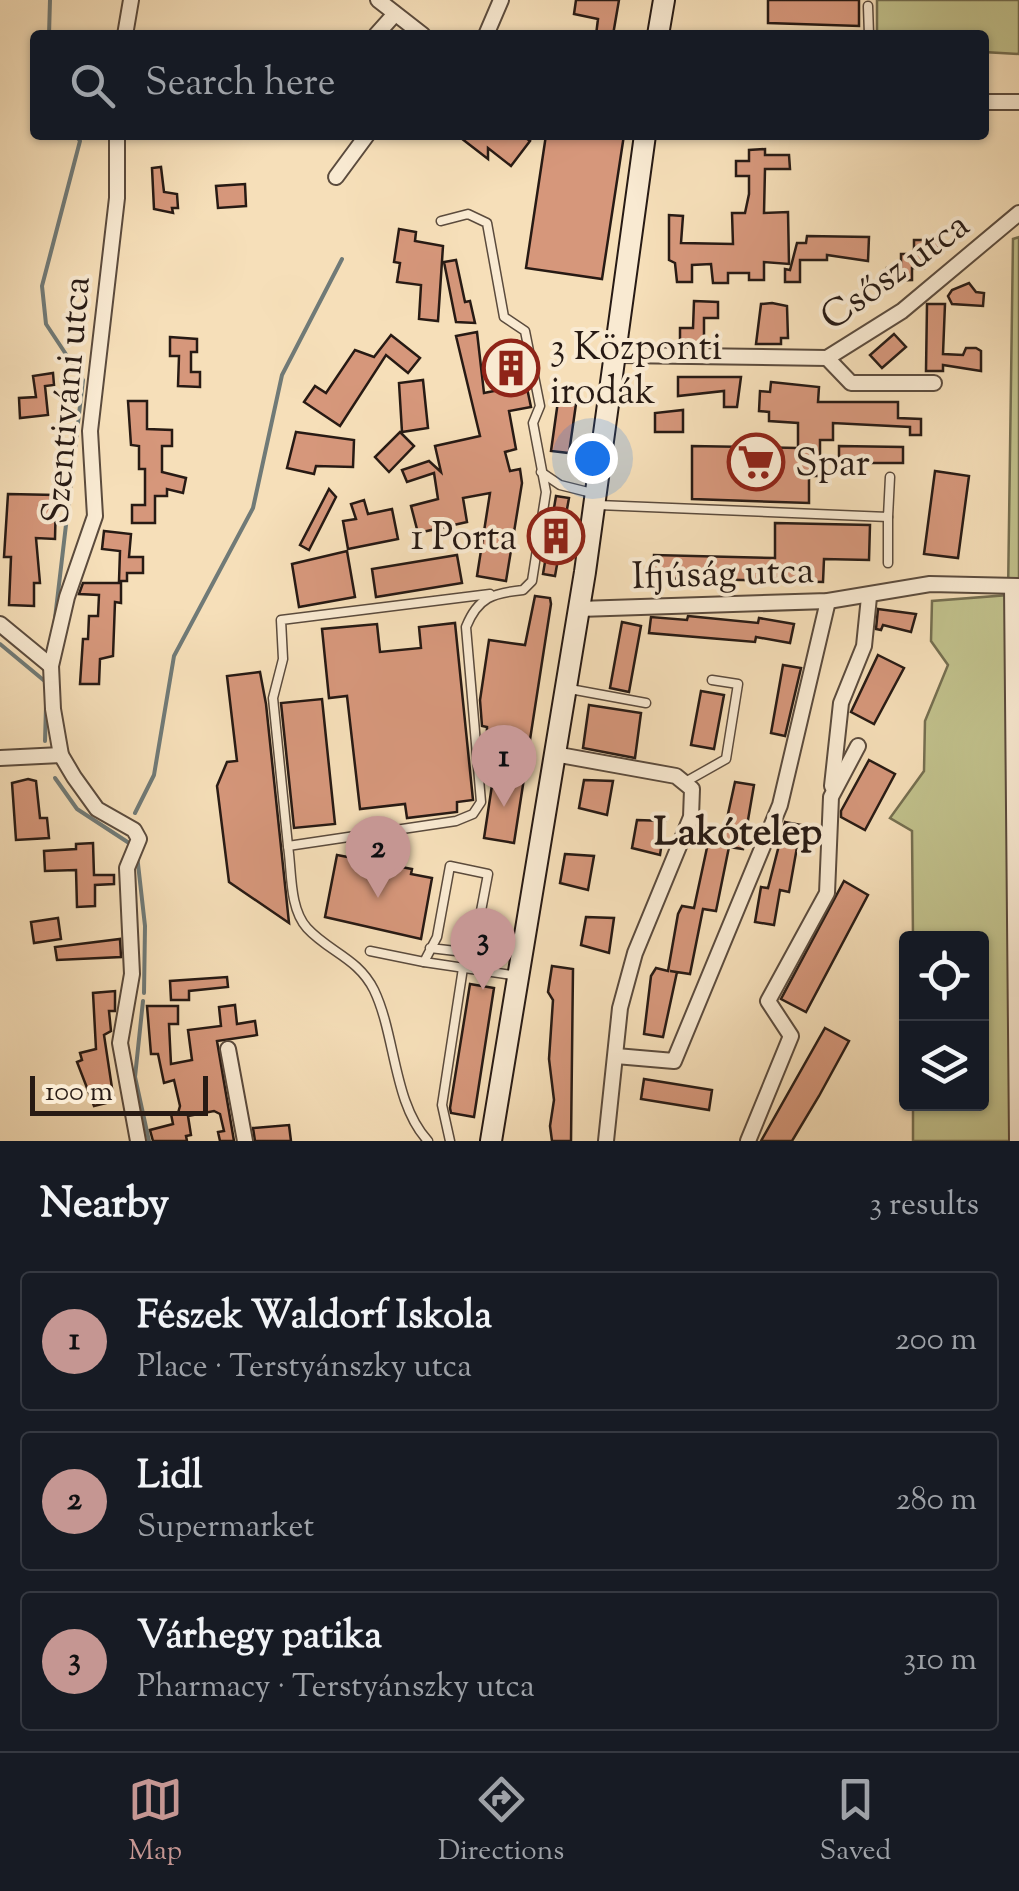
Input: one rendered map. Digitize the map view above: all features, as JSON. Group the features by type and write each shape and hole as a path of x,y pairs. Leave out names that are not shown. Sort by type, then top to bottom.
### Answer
{"main road":[{"path":"659,30 664,0"},
{"path":"490,1141 596,499 644,140"}],"street":[{"path":"126,30 131,0"},
{"path":"378,0 393,16 415,30"},
{"path":"488,30 501,0"},
{"path":"380,30 393,16"},
{"path":"989,102 1019,102"},
{"name":"Szentiváni utca","path":"62,755 55,733 52,666 68,596 95,516 90,431 117,198 116,140"},
{"path":"336,177 363,140"},
{"name":"Csősz utca","path":"618,354 828,358 902,311 1019,214"},
{"path":"828,358 851,382 934,384"},
{"name":"Ifjúság utca","path":"579,609 828,602 930,584 1016,586"},
{"path":"1016,586 1017,1141"},
{"path":"748,1141 791,1036 768,1001 827,893 831,797 842,703 864,646 870,597"},
{"path":"616,1056 674,1061 780,804 828,602"},
{"path":"0,624 52,666"},
{"path":"831,797 858,746"},
{"path":"554,754 687,781 692,789 691,817 635,952 620,1008 606,1141"},
{"path":"0,758 62,755 97,808 134,830 138,838 127,868 132,974 120,1044 138,1141"},
{"path":"228,1049 245,1141"}],"lane":[{"path":"868,6 869,30"},
{"path":"428,1141 409,1107 389,1028 372,986 350,958 317,936 301,919 288,846 274,698 283,659 281,620 524,590 532,581 546,492 533,423 540,406 525,331 504,317 486,223 468,214 441,221"},
{"path":"541,472 560,485 596,499 888,517"},
{"path":"888,563 890,477"},
{"path":"288,846 456,821 473,814 481,802 466,627 473,610 490,594"},
{"path":"687,781 726,760 738,684 712,680"},
{"path":"566,688 646,703"},
{"path":"424,962 430,948 437,937 450,866 488,874 473,953 430,948"},
{"path":"370,952 518,976"},
{"path":"450,1141 442,1104 462,968"}],"green space":[{"path":"877,0 1019,0 1019,54 989,52 989,30 877,30"},
{"path":"1019,237 1019,1141 913,1141 913,1111 989,1111 989,931 913,931 912,831 890,818 924,771 925,721 948,665 931,641 932,601 1008,595 1013,239"}],"building":[{"path":"576,0 619,0 614,30 597,30 598,19 574,14"},
{"path":"768,0 859,0 859,26 768,23"},
{"path":"463,140 530,141 511,166 488,148 488,159"},
{"path":"545,140 623,140 602,279 526,268"},
{"path":"765,149 765,155 789,155 790,169 765,169 764,213 788,212 789,264 764,262 764,280 749,280 749,273 728,273 728,283 713,283 711,264 692,265 692,282 677,282 675,263 669,260 669,215 683,216 681,243 733,244 732,213 745,213 749,194 749,176 736,176 736,161 749,161 749,150"},
{"path":"161,167 164,192 177,194 178,208 172,208 173,213 154,209 152,168"},
{"path":"245,184 246,206 218,208 216,186"},
{"path":"399,229 416,232 415,241 443,246 438,321 419,319 421,285 397,282 400,263 394,262"},
{"path":"807,236 869,237 868,261 827,255 827,260 800,260 800,282 785,282 785,269 790,270 797,243 806,243"},
{"path":"914,240 939,240 939,254 923,254 924,268 912,268 912,280 887,281 887,268 901,268 901,254 914,254"},
{"path":"456,260 465,302 470,301 475,323 456,322 444,262"},
{"path":"969,283 976,292 984,293 983,306 952,304 948,296 952,290"},
{"path":"694,301 718,302 718,318 704,318 704,346 680,345 680,328 693,328"},
{"path":"761,304 787,306 788,338 781,338 781,344 756,344"},
{"path":"927,304 945,304 943,354 963,355 966,348 976,348 981,351 981,371 943,365 943,371 926,371"},
{"path":"477,332 484,393 504,389 495,346 517,341 531,407 509,411 516,449 505,452 510,471 520,469 522,483 506,581 477,576 490,493 463,498 467,522 418,533 411,506 438,499 434,473 407,482 402,470 429,461 441,472 435,446 480,436 456,336"},
{"path":"894,334 906,347 882,368 870,355"},
{"path":"391,335 420,358 408,373 386,355 340,426 304,402 315,386 326,393 355,350 374,357"},
{"path":"170,337 197,339 197,352 191,352 191,372 200,372 200,387 178,386 179,356 170,356"},
{"path":"53,373 54,385 45,386 48,415 20,418 19,398 36,397 33,376"},
{"path":"678,377 741,377 737,407 724,407 724,391 678,396"},
{"path":"423,380 428,428 402,432 399,383"},
{"path":"771,382 819,387 818,402 898,402 898,418 921,419 921,435 910,435 910,427 833,423 833,440 820,440 820,476 809,476 809,503 692,499 692,446 798,448 798,423 769,421 769,412 759,411 760,391 770,392"},
{"path":"128,401 147,401 147,429 172,430 172,446 162,446 162,472 186,478 183,493 167,489 167,496 155,496 155,523 132,523 132,505 145,505 145,469 139,469 139,446 131,445"},
{"path":"558,401 576,404 569,453 551,451"},
{"path":"683,410 683,432 655,432 655,413"},
{"path":"296,432 354,440 353,467 316,466 314,474 287,468"},
{"path":"400,432 414,446 389,472 375,457"},
{"path":"839,446 903,447 903,463 839,463"},
{"path":"935,471 969,476 958,558 924,554"},
{"path":"329,489 336,497 309,550 300,545"},
{"path":"8,494 56,495 55,539 36,538 40,583 34,583 34,606 9,605 11,557 4,557"},
{"name":"1 Porta","path":"556,496 569,498 555,576 543,574"},
{"path":"364,500 368,514 392,509 398,539 348,549 343,521 356,519 351,504"},
{"path":"775,523 870,525 869,560 824,559 823,582 653,578 654,555 775,558"},
{"path":"104,531 131,534 129,557 143,557 143,573 127,573 127,581 119,581 120,551 102,549"},
{"path":"347,551 355,597 299,607 292,564"},
{"path":"457,555 462,583 376,597 372,569"},
{"path":"83,583 121,583 121,603 115,602 113,656 100,659 99,684 80,684 83,639 88,639 89,616 98,616 99,595 79,594"},
{"path":"535,596 550,598 551,604 514,843 484,838 494,772 486,770 487,727 482,726 480,700 489,640 525,645"},
{"path":"878,609 916,614 911,632 883,625 881,630 876,629"},
{"path":"688,616 758,623 759,618 794,624 790,643 756,637 755,642 649,633 651,617 687,620"},
{"path":"622,622 641,626 629,692 610,688"},
{"path":"455,623 473,800 457,802 457,812 407,818 405,804 360,809 347,696 329,698 322,629 377,624 380,652 421,648 419,627"},
{"path":"878,655 904,668 874,724 851,712"},
{"path":"783,665 801,668 785,736 771,733"},
{"path":"260,672 289,923 229,882 217,786 227,762 237,761 227,676"},
{"path":"701,691 724,695 714,749 691,745"},
{"path":"322,699 335,824 294,828 281,703"},
{"path":"589,705 641,713 635,758 583,748"},
{"path":"869,760 895,774 865,830 841,817 841,811"},
{"path":"584,780 613,781 607,815 579,808"},
{"path":"36,781 40,818 47,818 49,838 16,840 12,783"},
{"path":"735,782 754,785 743,849 729,847 716,911 703,909 690,974 677,972 663,1037 644,1034 651,976 656,968 668,971 678,914 682,906 694,908 708,843 721,846"},
{"path":"637,820 665,821 660,855 632,848"},
{"path":"785,822 801,825 789,892 780,890 774,925 755,922 761,887 768,888"},
{"path":"93,843 94,875 114,875 114,884 95,885 95,906 77,907 76,870 45,871 44,851 76,849 76,844"},
{"path":"565,854 594,856 588,890 560,883"},
{"path":"337,855 412,869 411,874 432,878 421,939 325,917"},
{"path":"844,881 868,895 806,1012 781,999"},
{"path":"586,917 614,918 609,953 581,945"},
{"path":"58,918 61,939 34,943 31,922"},
{"path":"120,939 121,957 57,960 55,947"},
{"path":"552,966 573,969 571,1141 552,1141 550,1126 554,1100 549,1059 553,1000 548,992"},
{"path":"227,977 228,987 189,991 189,1000 171,1000 170,981"},
{"path":"470,984 494,988 474,1117 451,1113 450,1108"},
{"path":"115,991 115,1011 109,1011 111,1031 104,1035 114,1101 94,1106 77,1062 82,1060 80,1053 96,1049 93,993"},
{"path":"235,1005 237,1024 255,1021 257,1035 217,1041 234,1141 220,1141 218,1132 224,1131 220,1114 214,1111 188,1116 191,1135 186,1136 187,1141 153,1141 150,1130 173,1124 171,1114 178,1113 180,1106 174,1080 164,1083 158,1054 151,1054 147,1006 178,1006 178,1024 169,1024 171,1064 192,1060 188,1030 221,1026 219,1007"},
{"path":"825,1028 849,1041 819,1096 792,1141 761,1141"},
{"path":"644,1079 712,1090 709,1110 641,1099"},
{"path":"289,1125 291,1141 255,1141 253,1128"}],"waterway":[{"path":"49,30 50,0"},
{"path":"54,627 83,380 46,324 42,286 79,140"},
{"path":"135,813 154,775 174,656 253,508 282,375 342,259"},
{"path":"0,644 47,683"},
{"path":"45,741 46,706"},
{"path":"55,778 77,809 129,843"},
{"path":"137,855 145,926 144,993"},
{"path":"143,1001 135,1077 149,1141"}],"place":[{"name":"3 Központi irodák","path":"511,368"},
{"name":"Spar","path":"756,462"},
{"name":"1 Porta","path":"556,536"},
{"name":"Fészek Waldorf Iskola","path":"504,807"},
{"name":"Lidl","path":"378,898"},
{"name":"Várhegy patika","path":"483,990"}],"district":[{"name":"Lakótelep","path":"738,830"}]}
